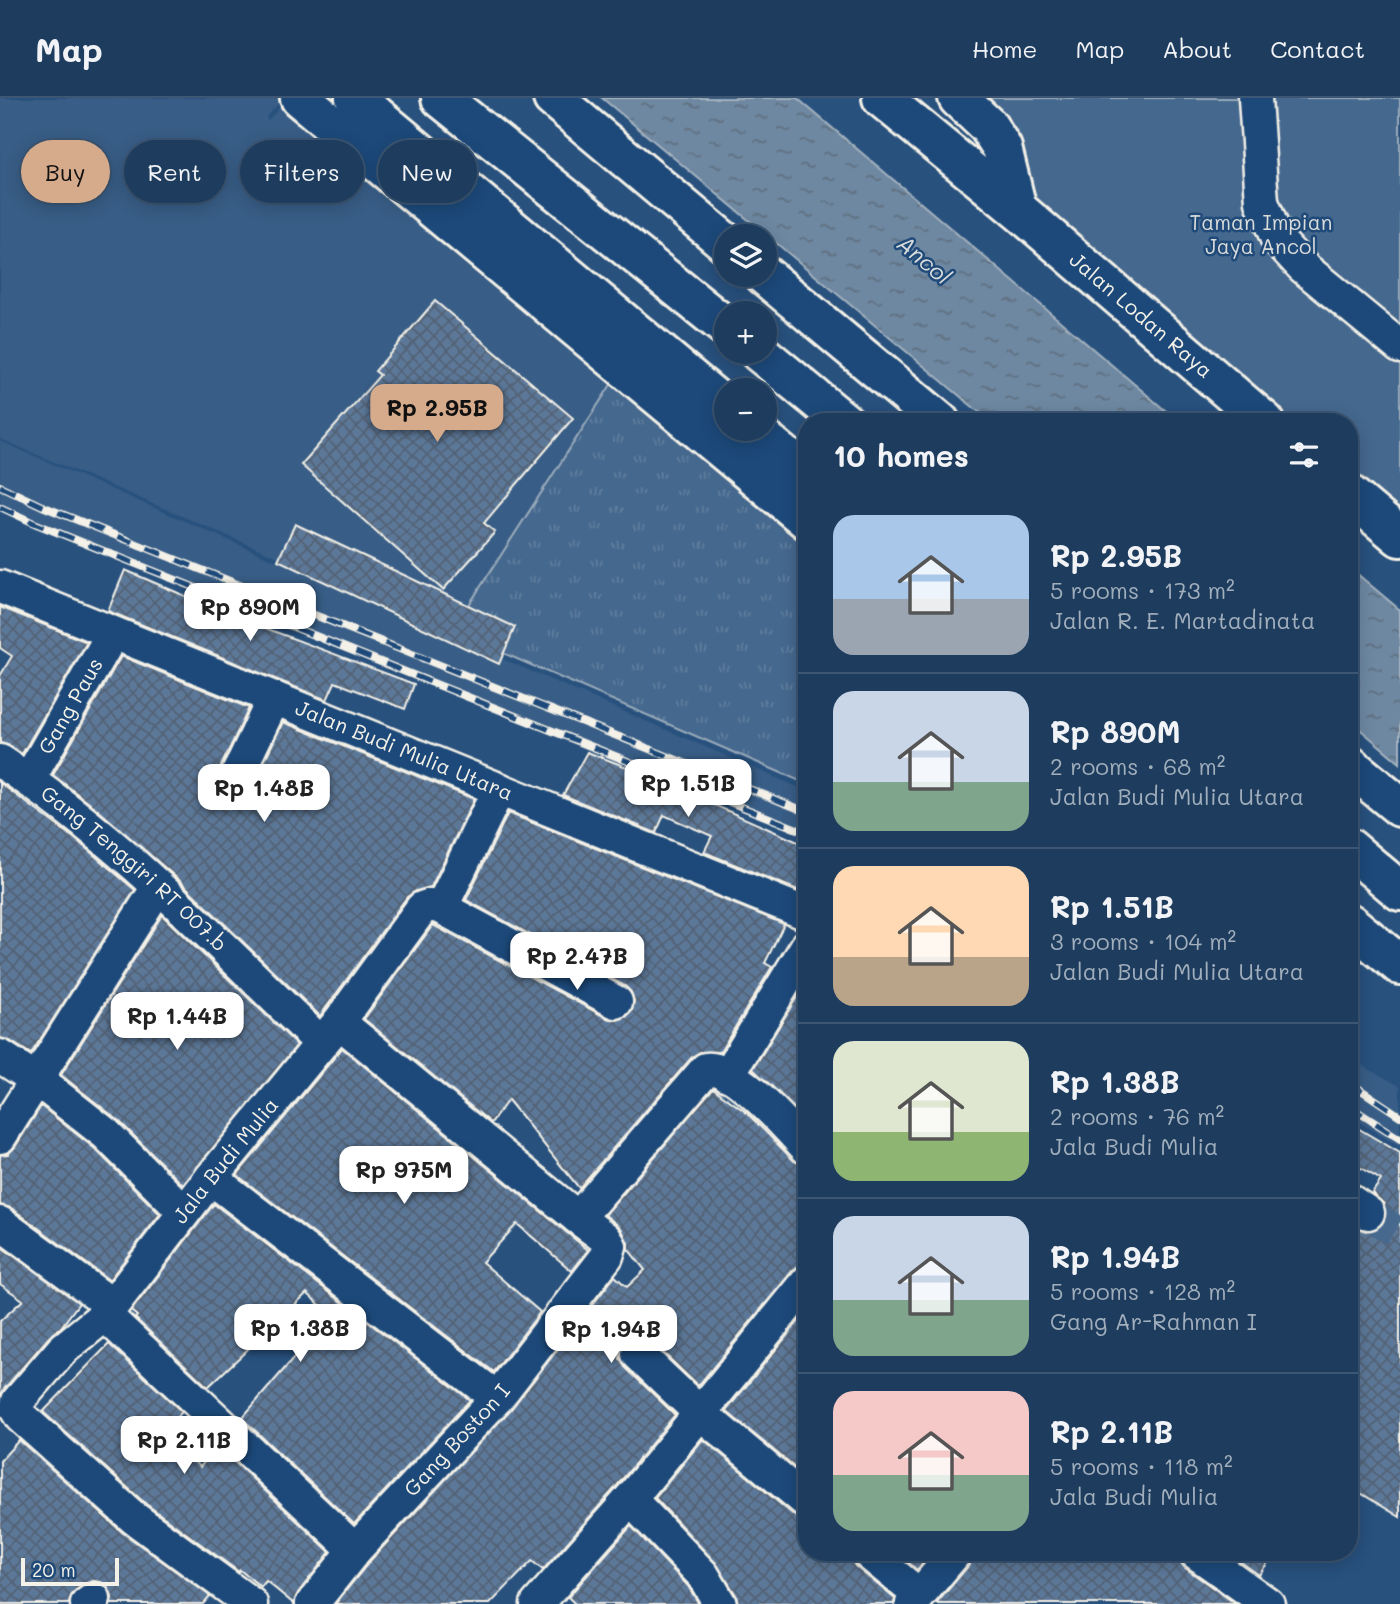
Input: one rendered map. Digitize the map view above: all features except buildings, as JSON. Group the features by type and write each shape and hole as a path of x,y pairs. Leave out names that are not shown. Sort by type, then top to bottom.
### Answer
{"main road":[{"path":"300,98 798,513"},
{"path":"355,98 714,398"},
{"path":"441,98 714,316"},
{"path":"453,98 714,316"},
{"path":"553,98 714,233"},
{"name":"Jalan Lodan Raya","path":"881,98 1017,209 1255,413"},
{"path":"958,98 988,126 1002,148 1017,209"},
{"path":"777,286 929,413"},
{"path":"772,364 831,413"},
{"path":"767,441 798,467"},
{"path":"1358,502 1400,537"},
{"path":"1358,772 1400,807"},
{"path":"1358,847 1400,882"},
{"path":"1358,856 1400,891"},
{"path":"1358,930 1400,965"}],"street":[{"path":"1255,98 1262,202 1277,239 1303,267 1393,341"},
{"name":"Jalan Budi Mulia Utara","path":"0,587 798,910"},
{"name":"Gang Paus","path":"29,779 113,633"},
{"path":"230,790 274,698"},
{"name":"Gang Tenggiri RT 007.b","path":"0,761 29,779 330,1032 578,1218"},
{"path":"447,896 499,789"},
{"path":"0,1137 158,887"},
{"name":"Jala Budi Mulia","path":"251,1604 134,1518 21,1417 16,1409 18,1401 63,1349 109,1310 211,1178 330,1032 422,908 432,905 442,908 616,1002"},
{"path":"728,1075 798,961"},
{"path":"0,1056 37,1080 106,1134 184,1212"},
{"path":"578,1218 706,1069 712,1068 737,1080 773,1111 798,1138"},
{"path":"211,1178 497,1398"},
{"name":"Gang Boston I","path":"312,1604 355,1550 497,1398 607,1256 610,1246 605,1238 578,1218"},
{"path":"0,1223 109,1310 355,1550"},
{"path":"537,1604 630,1499 798,1293"},
{"path":"638,1354 700,1413 798,1495"},
{"path":"630,1499 703,1575 720,1604"},
{"path":"876,1561 915,1600 948,1561"},
{"path":"1208,1561 1268,1604"}],"shaded area":[{"path":"0,98 284,98 266,117 268,120 289,98 341,140 240,140 240,203 364,203 364,158 378,169 378,203 420,203 623,366 452,631 0,439"},
{"path":"0,441 798,787 798,830 776,820 0,508"},
{"path":"1358,1063 1400,1086 1400,1147 1358,1121"}],"green space":[{"name":"Taman Impian Jaya Ancol","path":"958,98 1400,98 1400,537 1358,502 1358,413 1255,413 1017,209"},
{"path":"623,366 798,512 798,780 452,631"}],"water":[{"name":"Ancol","path":"602,98 797,98 1168,413 980,413 777,244 777,224 753,224"},
{"path":"1358,575 1400,610 1400,763 1358,728"}],"tunnel":[{"path":"1368,1213 1400,1234"}],"railway":[{"path":"0,486 42,506 798,808"},
{"path":"0,507 798,829"},
{"path":"1358,1088 1400,1116"},
{"path":"1358,1112 1400,1139"}]}
